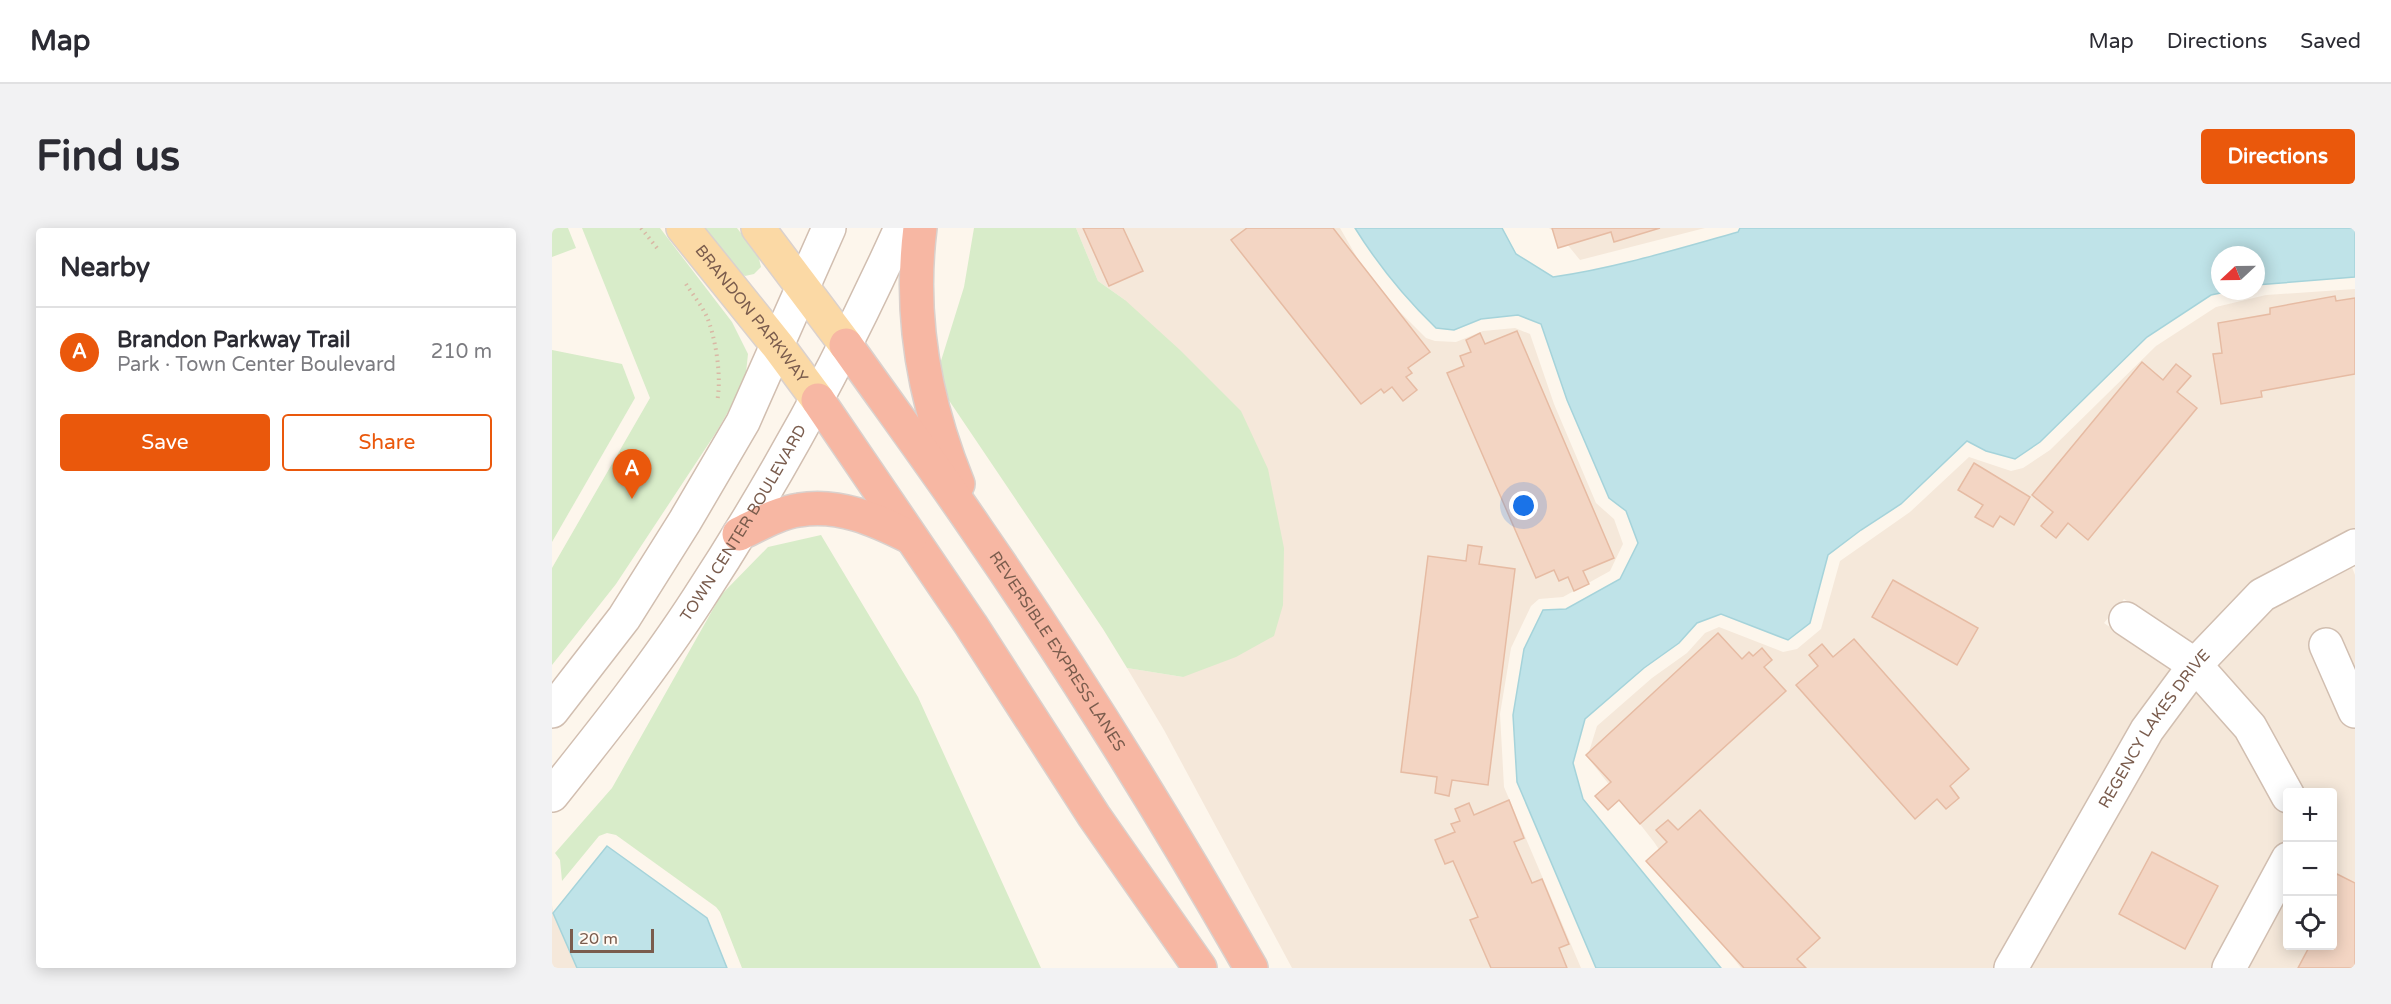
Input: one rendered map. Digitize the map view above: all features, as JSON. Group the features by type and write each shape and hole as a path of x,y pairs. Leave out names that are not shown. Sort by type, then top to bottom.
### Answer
{"highway":[{"path":"920,228 917,302 925,374 942,438 977,530"},
{"name":"REVERSIBLE EXPRESS LANES","path":"846,345 977,530 1100,716 1214,902 1251,968"},
{"path":"818,400 971,625 1094,816 1200,968"},
{"path":"740,534 768,520 800,510 829,509 856,514 882,523 910,537"}],"main road":[{"name":"BRANDON PARKWAY","path":"683,228 778,346 818,400"},
{"path":"758,228 846,345"}],"street":[{"path":"552,711 624,618 685,521 743,422 830,228"},
{"name":"TOWN CENTER BOULEVARD","path":"552,795 648,671 740,534 818,400 901,228"},
{"name":"REGENCY LAKES DRIVE","path":"2011,968 2147,730 2195,665 2262,595 2355,546"},
{"path":"2126,619 2195,665 2250,727 2284,788"},
{"path":"2326,645 2355,711"},
{"path":"2229,968 2283,868"}],"path":[{"path":"641,228 662,253"},
{"path":"682,278 706,316 717,360 716,404"}],"shaded area":[{"path":"1076,228 1340,228 1359,261 1399,311 1426,338 1456,342 1483,331 1515,328 1530,334 1554,404 1596,503 1614,519 1623,544 1610,571 1563,597 1539,599 1531,606 1511,648 1500,714 1504,787 1581,968 1292,968 1164,730 1127,668 1183,677 1125,300 1098,281"},
{"path":"1549,228 1705,228 1580,260 1562,238"},
{"path":"2355,289 2355,530 2193,645 2124,599 2104,623 2173,670 2133,724 1993,968 1741,968 1654,842 1589,759 1588,755 1597,726 1652,678 1687,653 1705,633 1719,627 1783,652 1797,649 1821,629 1840,561 1910,512 1969,457 2011,471 2023,468 2050,450 2156,346 2216,307 2245,300 2265,300 2266,295"},
{"path":"2351,565 2355,575 2355,968 2028,968 2161,737 2207,674 2272,606"},
{"path":"552,905 553,913 577,968 552,968"}],"green space":[{"path":"552,228 568,228 576,248 552,257"},
{"path":"582,228 660,228 732,322 748,354 745,382 717,431 616,584 552,665 552,568 650,398"},
{"path":"703,228 737,228 758,255 761,267 754,274 745,276 736,270"},
{"path":"974,228 1076,228 1098,281 1125,300 1180,350 1241,411 1268,469 1284,548 1283,605 1274,636 1236,657 1183,677 1127,668 946,396 940,364 964,287"},
{"path":"552,350 622,364 635,398 552,542"},
{"path":"821,535 918,697 1041,968 742,968 716,907 616,835 607,833 599,836 562,881 560,860 555,853 612,788 721,595 768,547"}],"water":[{"path":"1355,228 1502,228 1516,254 1553,277 1600,269 1646,257 1738,232 1740,228 2355,228 2355,277 2265,284 2265,246 2211,246 2211,295 2147,337 2040,442 2015,459 1986,451 1967,441 1901,504 1828,555 1810,623 1788,640 1721,614 1697,623 1679,643 1644,668 1585,719 1573,763 1583,799 1721,968 1596,968 1517,782 1513,715 1524,649 1543,610 1566,609 1620,579 1638,543 1626,511 1609,498 1567,400 1541,324 1518,315 1481,319 1454,330 1436,328 1392,281"},
{"path":"607,846 707,918 727,968 577,968 553,913"}],"building":[{"path":"1083,228 1123,228 1143,271 1109,286"},
{"path":"1247,228 1333,228 1430,352 1408,368 1412,373 1406,377 1417,390 1403,401 1392,387 1384,393 1381,389 1361,404 1231,240"},
{"path":"1552,228 1660,228 1614,242 1611,232 1558,248"},
{"path":"2335,296 2336,301 2355,298 2355,374 2261,391 2262,397 2221,404 2213,354 2222,353 2218,323 2270,314 2270,308"},
{"path":"1517,331 1614,558 1583,571 1589,584 1574,591 1568,577 1559,581 1554,570 1536,578 1447,373 1464,366 1460,356 1471,352 1466,340 1480,333 1485,344"},
{"path":"2142,362 2163,380 2176,364 2191,376 2177,392 2197,408 2088,540 2068,523 2056,538 2041,526 2053,512 2032,495"},
{"path":"1974,463 2030,497 2014,525 2000,516 1993,527 1975,517 1983,505 1958,490"},
{"path":"1468,545 1482,547 1479,564 1515,569 1488,785 1452,780 1449,796 1435,793 1437,777 1401,772 1428,556 1466,561"},
{"path":"1893,580 1978,628 1957,665 1872,617"},
{"path":"1718,633 1742,659 1749,652 1753,656 1762,648 1772,660 1764,667 1786,691 1640,824 1619,800 1608,810 1595,796 1611,782 1586,755"},
{"path":"1854,639 1969,769 1950,786 1959,798 1946,809 1937,799 1915,819 1796,685 1818,666 1809,655 1822,644 1833,657"},
{"path":"1509,800 1524,838 1514,842 1532,883 1542,879 1569,944 1559,948 1567,968 1491,968 1470,920 1478,917 1453,861 1445,864 1435,840 1455,832 1451,824 1460,821 1455,809 1469,803 1474,815"},
{"path":"1700,810 1820,938 1797,959 1806,968 1744,968 1646,861 1667,842 1656,830 1668,820 1678,830"},
{"path":"2152,852 2218,886 2185,949 2119,914"},
{"path":"2337,874 2355,883 2355,968 2298,968 2307,950 2337,950"}],"place":[{"name":"Brandon Parkway Trail","path":"632,499"}]}
